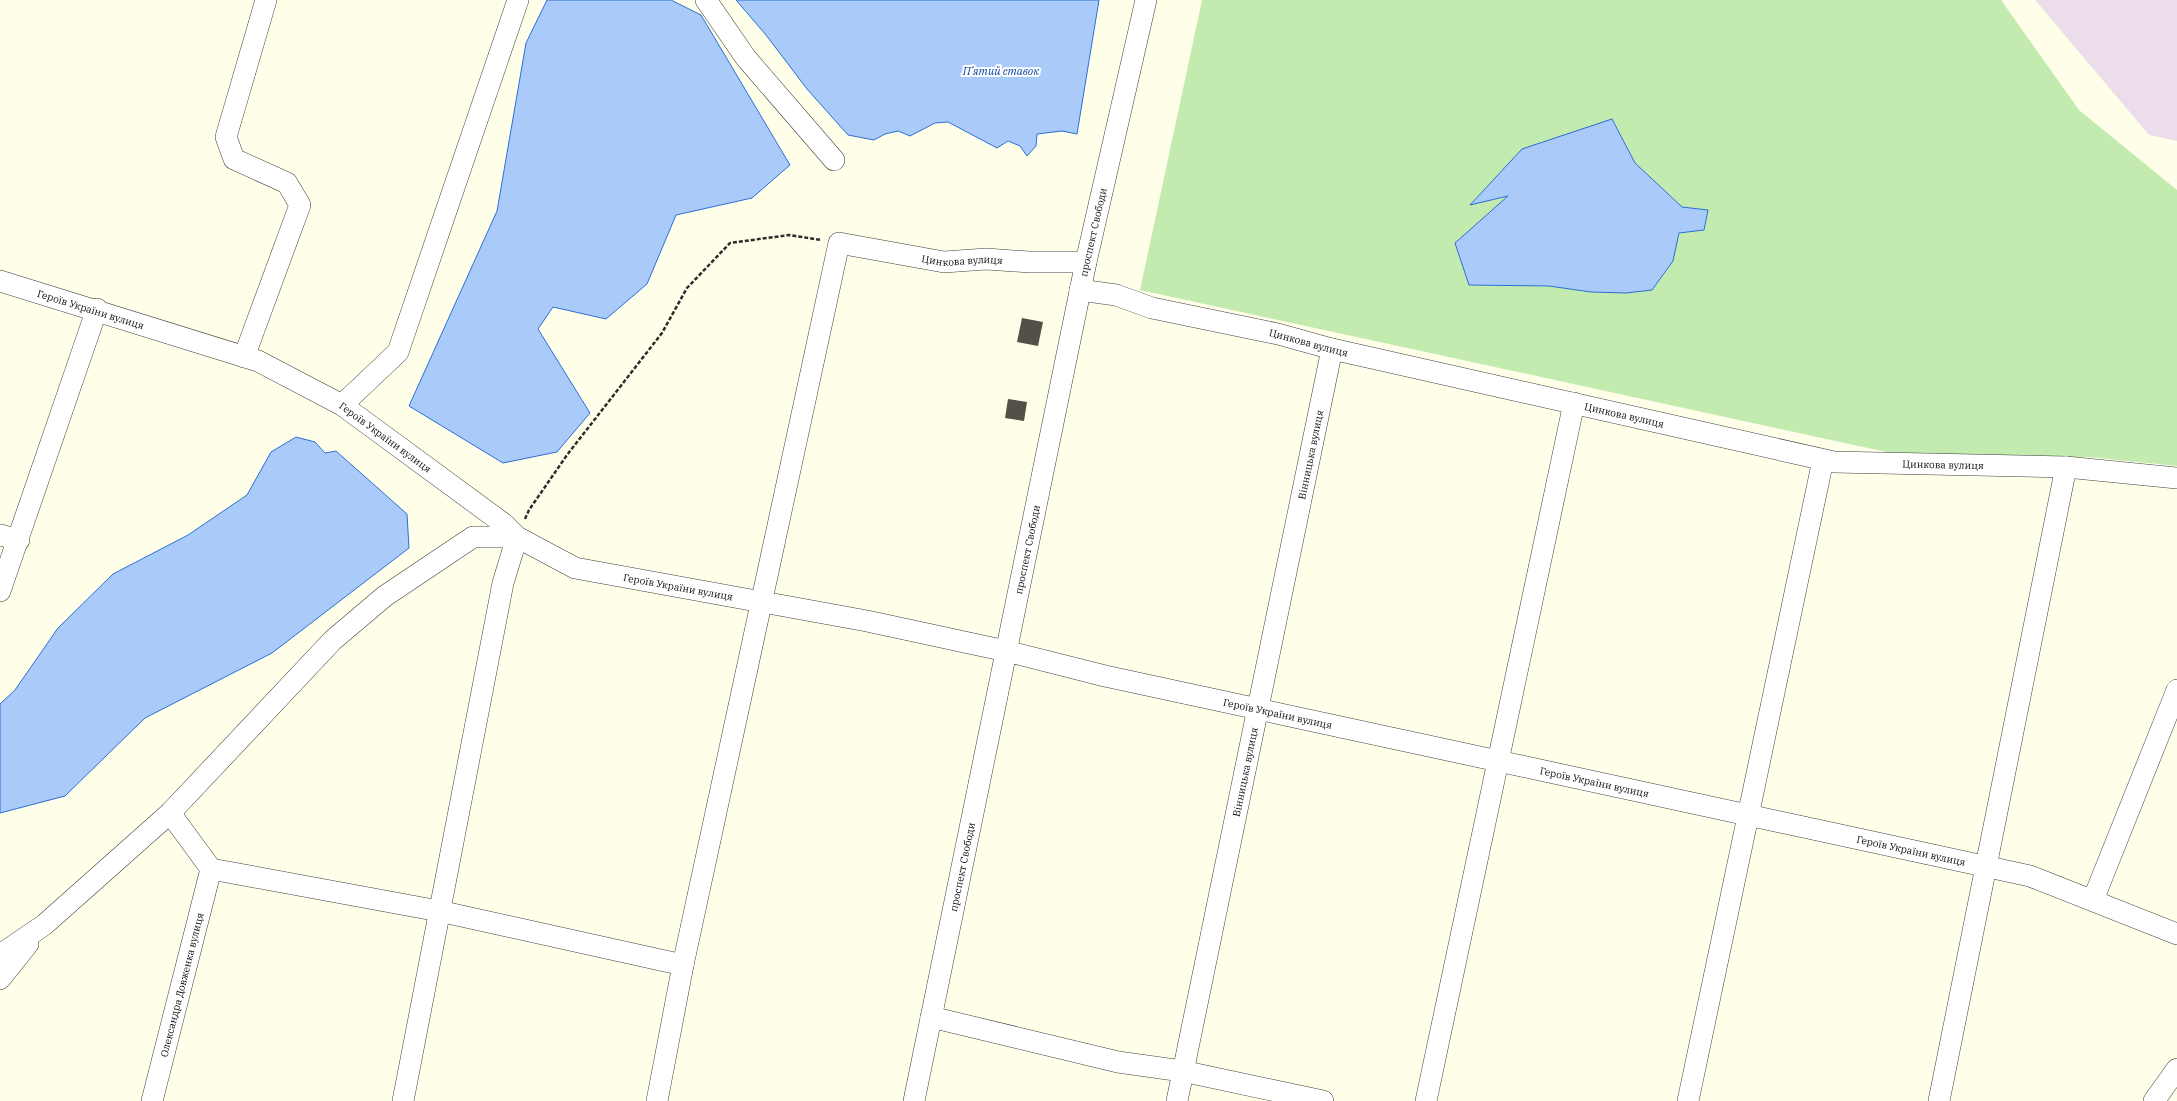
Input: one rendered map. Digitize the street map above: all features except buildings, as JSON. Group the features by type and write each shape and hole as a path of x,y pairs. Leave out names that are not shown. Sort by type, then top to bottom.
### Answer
{"street":[{"path":"244,357 300,205 287,183 234,159 226,137 266,0"},
{"path":"342,405 398,352 518,0"},
{"path":"706,0 746,58 834,160"},
{"name":"проспект Свободи","path":"914,1101 1080,290 1146,0"},
{"path":"657,1101 683,965 839,243"},
{"name":"Цинкова вулиця","path":"839,243 944,262 986,259 1028,262 1086,262"},
{"name":"Героїв України вулиця","path":"0,281 258,361 342,405 504,524 518,538 575,568 760,603 867,621 1006,650 1105,676 1258,710 2030,876 2177,934"},
{"name":"Цинкова вулиця","path":"1080,290 1116,295 1152,308 1278,334 1332,349 1822,460 1834,462 2066,467 2177,478"},
{"path":"0,591 9,537 97,310"},
{"name":"Вінницька вулиця","path":"1177,1101 1332,349"},
{"path":"1426,1101 1574,404"},
{"path":"1688,1101 1822,460"},
{"path":"1939,1101 2066,467"},
{"path":"0,955 44,924 170,813 333,640 385,596 473,537 518,538 503,583 403,1101"},
{"path":"2093,900 2177,690"},
{"path":"170,813 211,869 439,911 683,965"},
{"name":"Олександра Довженка вулиця","path":"152,1101 211,869"},
{"path":"0,979 44,924"},
{"path":"931,1017 1118,1062 1182,1071 1323,1101"},
{"path":"2154,1101 2177,1069"}],"path":[{"path":"518,538 533,504 567,454 662,333 687,288 730,243 789,235 839,243"}],"shaded area":[{"path":"2035,0 2177,0 2177,141 2149,135"}],"green space":[{"path":"1202,0 2001,0 2079,110 2177,190 2177,466 2088,457 1946,465 1140,290"}],"water":[{"path":"547,0 671,0 701,15 790,165 752,198 676,215 647,284 606,319 553,307 538,329 590,413 557,452 503,463 409,406 497,211 526,43"},
{"name":"П’ятий ставок","path":"736,0 1099,0 1077,134 1062,131 1037,134 1036,146 1027,156 1020,146 1008,141 997,148 948,122 935,123 910,136 898,131 885,134 874,140 848,135 807,89 766,35"},
{"path":"1612,119 1635,163 1682,207 1708,210 1704,230 1679,233 1673,261 1652,290 1626,293 1591,292 1549,286 1469,285 1455,243 1508,196 1470,205 1522,149"},
{"path":"296,437 315,442 325,453 336,451 407,514 409,548 272,653 145,718 65,796 0,813 0,704 15,690 58,628 113,574 188,535 247,495 271,452"}]}
